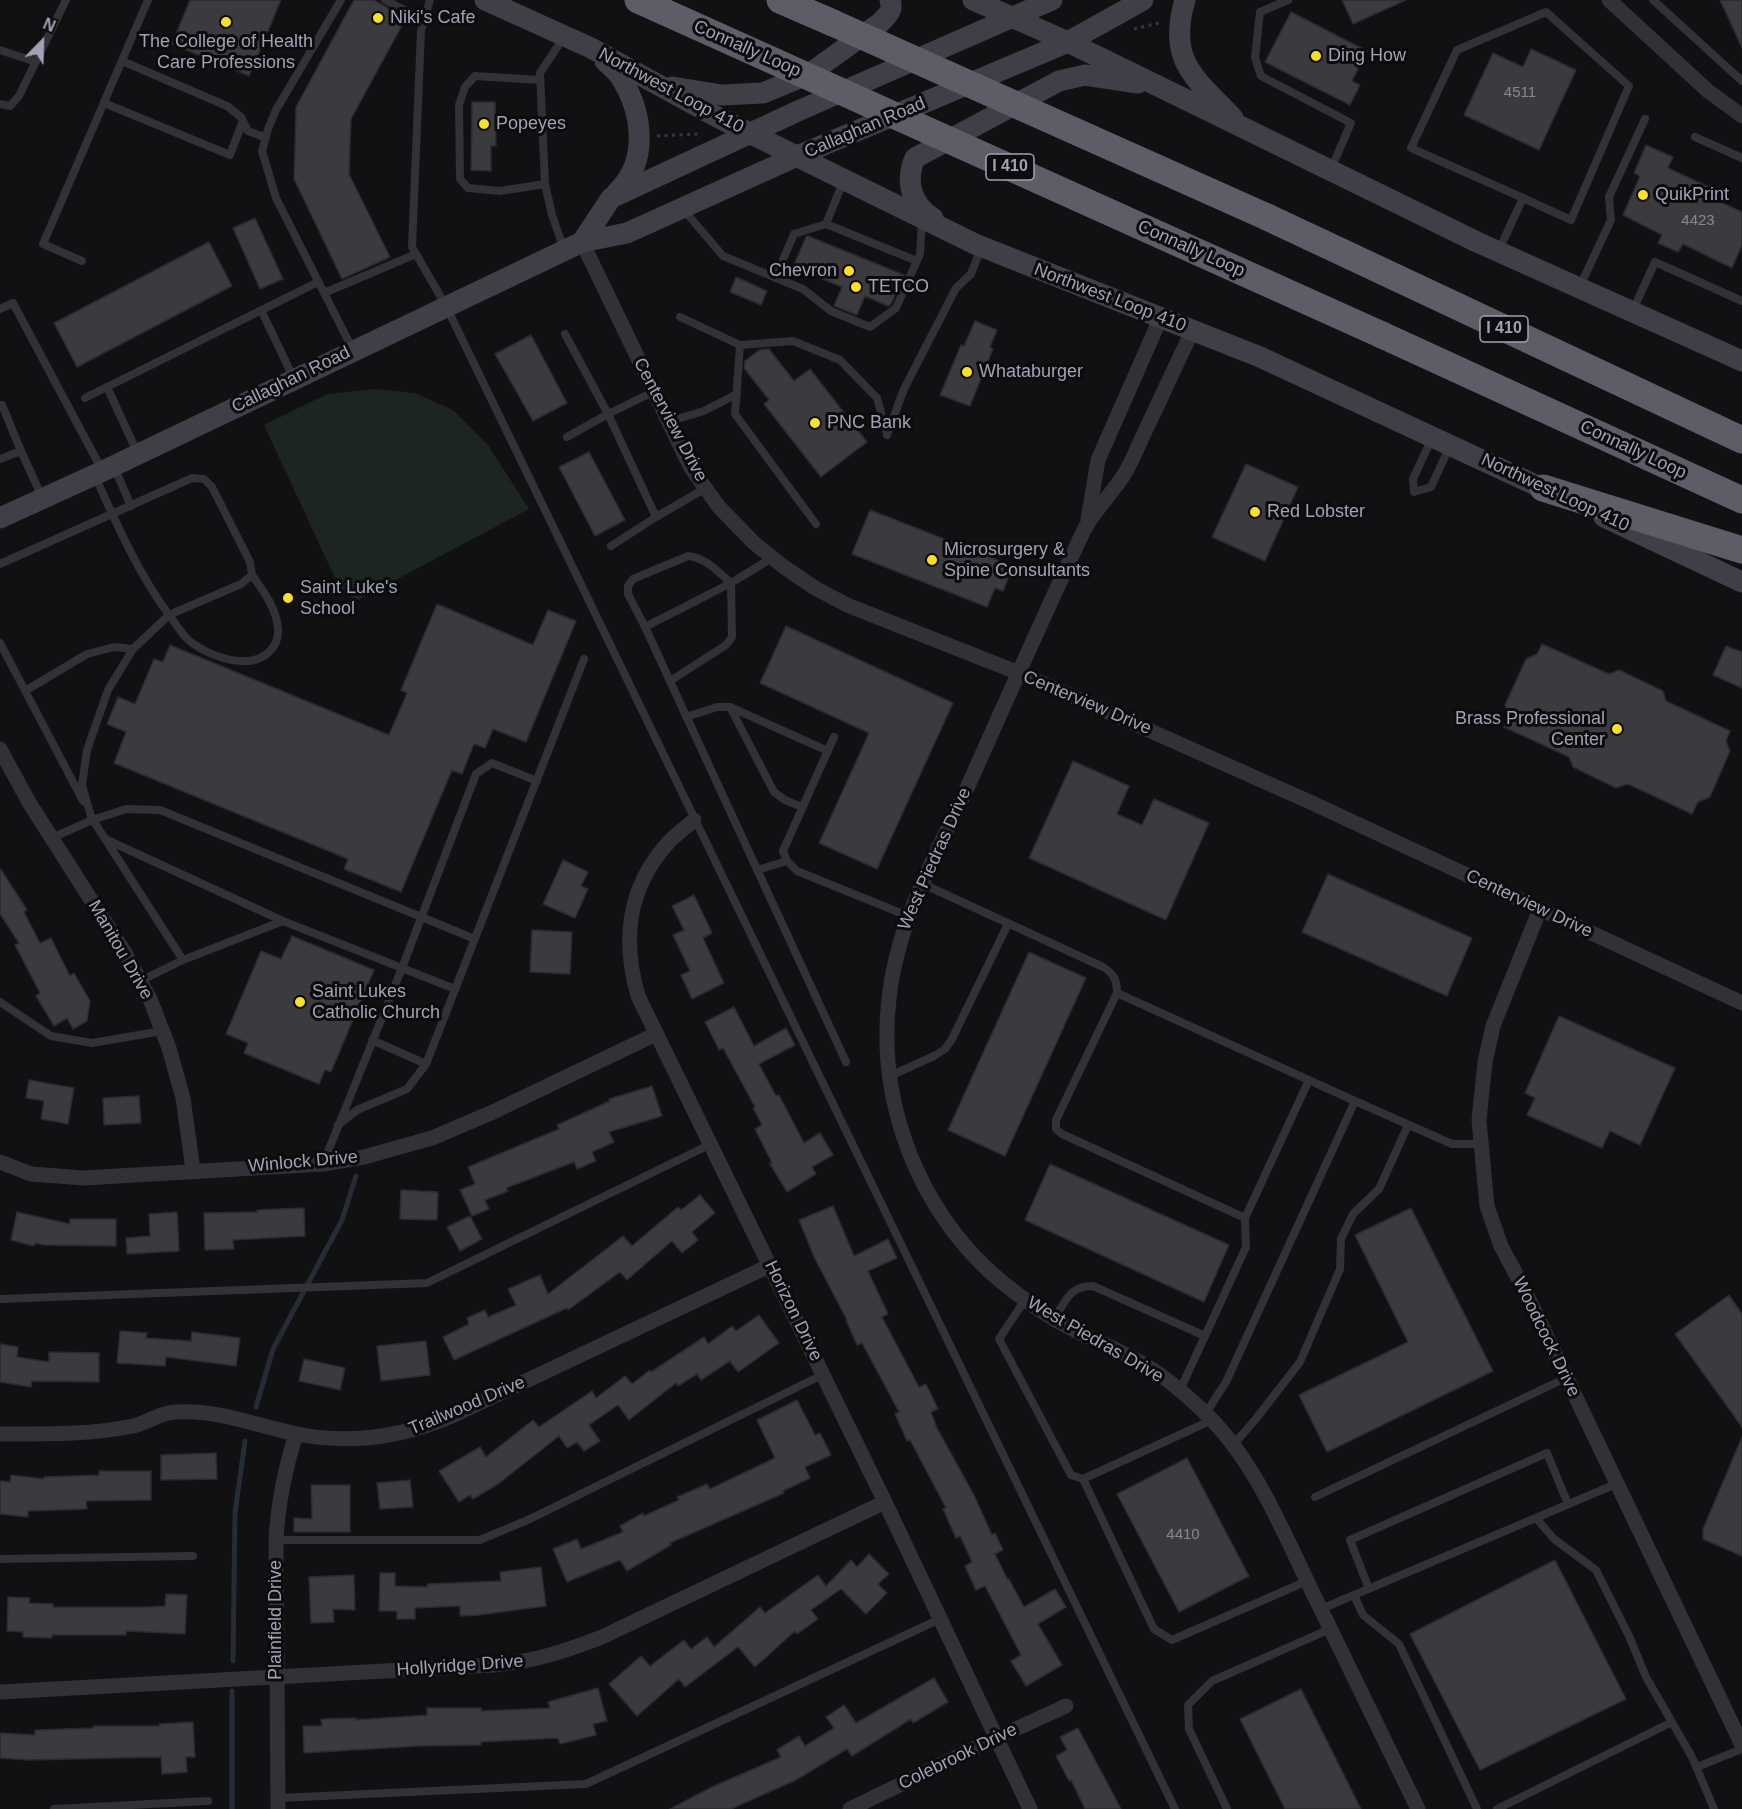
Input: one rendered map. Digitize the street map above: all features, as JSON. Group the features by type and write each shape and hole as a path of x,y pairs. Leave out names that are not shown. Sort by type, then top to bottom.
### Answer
{"highway":[{"name":"Connally Loop","path":"638,0 1382,334 1742,500"},
{"name":"I 410","path":"780,0 1268,217 1742,440"},
{"path":"793,0 833,23"},
{"path":"1543,488 1742,550"}],"main road":[{"name":"Northwest Loop 410","path":"484,0 591,48 795,157 978,246 1260,357 1742,582"},
{"path":"657,84 722,95 763,93 809,74 880,23 890,14 890,0"},
{"path":"973,0 1068,42 1498,251 1742,361"},
{"path":"611,198 750,133 1052,0"},
{"name":"Callaghan Road","path":"0,518 573,246 627,233 795,157 1068,42 1143,0"},
{"path":"1185,0 1179,33 1181,55 1191,74 1244,129"},
{"path":"573,246 611,198 628,182 637,161 640,141 630,95 620,75 591,48"},
{"path":"978,246 923,213 915,202 909,171 915,158 1059,81 1085,75 1159,87"}],"street":[{"path":"1609,0 1708,91 1742,116"},
{"name":"Centerview Drive","path":"573,246 653,392 691,468 719,507 740,529 772,558 814,588 847,605 1019,673 1300,798 1742,1004"},
{"name":"West Piedras Drive","path":"1088,524 1098,460 1161,317"},
{"name":"West Piedras Drive","path":"1193,330 1126,472 1088,524 908,916 893,967 888,1002 887,1035 890,1076 895,1107 915,1168 932,1200 976,1257 1025,1300 1054,1318 1137,1361 1180,1390 1209,1416 1233,1443 1270,1505 1418,1809"},
{"name":"Manitou Drive","path":"0,749 30,804 125,953 140,981 162,1031 183,1098 194,1170"},
{"name":"Horizon Drive","path":"694,820 667,843 649,868 632,909 628,940 630,970 638,996 771,1264 1030,1809"},
{"name":"Woodcock Drive","path":"1540,909 1493,1026 1480,1095 1480,1143 1487,1206 1501,1246 1742,1747"},
{"name":"Winlock Drive","path":"0,1162 31,1174 84,1178 323,1164 364,1157 432,1138 493,1112 656,1034"},
{"name":"Trailwood Drive","path":"0,1434 67,1433 114,1429 135,1425 173,1412 222,1415 296,1434 329,1439 354,1439 405,1433 430,1425 771,1264"},
{"name":"Plainfield Drive","path":"278,1804 276,1540 279,1502 296,1434"},
{"name":"Hollyridge Drive","path":"0,1692 524,1662 555,1655 602,1638 885,1502"},
{"name":"Colebrook Drive","path":"850,1809 1066,1706"}],"lane":[{"path":"0,104 10,106 19,96 66,0"},
{"path":"82,261 43,244 148,0"},
{"path":"341,0 276,110 262,151 276,198 353,350"},
{"path":"385,0 424,20"},
{"path":"430,0 421,31 412,247 446,306 1174,1809"},
{"path":"1288,0 1260,12 1255,58 1261,76 1351,123 1330,171"},
{"path":"1653,0 1742,81"},
{"path":"1546,12 1629,86 1571,220 1523,198 1411,148 1457,50 1546,12"},
{"path":"565,36 540,73 540,80 545,184 552,215 573,246"},
{"path":"0,50 36,62"},
{"path":"122,61 227,106 242,117 248,131 266,138"},
{"path":"540,80 475,76 465,87 459,105 460,180 468,188 500,191 545,184"},
{"path":"104,103 230,155 243,121"},
{"path":"1580,288 1611,220 1609,197 1645,119"},
{"path":"1695,137 1742,158"},
{"path":"826,224 844,181"},
{"path":"1498,251 1523,198"},
{"path":"682,208 723,256 803,289 831,311 870,327 896,308 920,254 922,219"},
{"path":"775,278 794,234 826,224 916,261"},
{"path":"680,317 740,345 793,341 840,360 877,398 887,435 904,389 956,288 971,274 978,246"},
{"path":"324,293 416,254"},
{"path":"1632,311 1655,262 1742,301"},
{"path":"86,398 318,282"},
{"path":"0,309 13,303 103,470 131,506"},
{"path":"261,310 294,379"},
{"path":"565,334 608,414 656,517"},
{"path":"740,345 735,414 816,524"},
{"path":"107,387 138,454"},
{"path":"567,437 653,392"},
{"path":"667,422 704,411 737,394"},
{"path":"0,406 3,405 42,498"},
{"path":"1442,440 1431,487 1414,492 1413,479 1442,440"},
{"path":"0,459 21,451"},
{"path":"0,564 112,514 131,506 192,478 204,479 212,488 250,562 252,574 268,597 278,629 277,641 272,648 260,659 253,661 228,659 191,642 158,600 112,514 103,470"},
{"path":"611,546 706,488"},
{"path":"670,681 726,645 732,637 731,583 697,557 688,556 633,579 628,586 628,594 846,1062"},
{"path":"645,627 731,583 772,558"},
{"path":"93,820 81,784 87,750 108,690 133,649 168,615 241,584 252,574"},
{"path":"0,643 93,820 183,960"},
{"path":"26,691 87,654 114,646 133,649"},
{"path":"338,1125 357,1110 407,1089 426,1064 584,659"},
{"path":"686,717 717,707 730,707 753,715 828,751"},
{"path":"730,707 774,792 802,807"},
{"path":"834,737 783,850 786,861 797,871 908,916"},
{"path":"323,1164 402,968 476,774 492,763 537,781"},
{"path":"52,838 126,809 160,810 475,939"},
{"path":"105,839 283,921 455,989"},
{"path":"757,870 786,861"},
{"path":"923,884 1103,967 1113,974 1117,984 1117,993 1056,1120 1056,1129 1062,1134 1245,1218"},
{"path":"140,981 183,960 283,921"},
{"path":"890,1076 945,1049 1008,924"},
{"path":"1117,993 1452,1144 1480,1143"},
{"path":"0,1002 51,1036 93,1042 162,1031"},
{"path":"372,1040 426,1064"},
{"path":"1180,1390 1246,1247 1245,1218 1309,1080"},
{"path":"1025,1300 999,1339 1071,1475 1083,1479 1209,1416 1355,1101"},
{"path":"1233,1443 1255,1420 1300,1362 1340,1269 1341,1239 1353,1214 1379,1189 1408,1125"},
{"path":"0,1299 427,1282 711,1144"},
{"path":"1054,1318 1072,1291 1081,1286 1093,1286 1205,1336"},
{"path":"276,1540 480,1540 530,1519 824,1374"},
{"path":"1315,1497 1566,1378"},
{"path":"1369,1589 1350,1540 1547,1453 1568,1504"},
{"path":"1083,1479 1154,1629 1172,1640 1307,1581"},
{"path":"1321,1610 1616,1484"},
{"path":"1536,1518 1554,1539 1596,1570 1629,1636 1646,1677 1696,1767 1714,1809"},
{"path":"0,1559 193,1556"},
{"path":"1354,1595 1363,1615 1399,1644 1477,1809"},
{"path":"278,1804 586,1784 940,1619"},
{"path":"1227,1809 1189,1729 1188,1705 1212,1681 1330,1629"},
{"path":"1497,1809 1672,1722"},
{"path":"1696,1767 1742,1747"},
{"path":"54,1809 208,1801"}],"path":[{"path":"647,137 706,134"}],"shaded area":[{"path":"375,389 415,393 453,410 488,445 529,509 358,600 342,593 264,425 327,394"}],"building":[{"name":"The College of Health Care Professions","path":"190,0 281,0 249,76 172,44"},
{"path":"354,0 374,0 406,18 351,119 349,174 390,257 342,279 294,179 296,107"},
{"path":"1342,0 1406,0 1353,24"},
{"path":"1720,0 1742,0 1742,48"},
{"name":"Ding How","path":"1291,12 1367,51 1352,81 1360,85 1350,105 1265,62"},
{"path":"1531,49 1576,70 1539,150 1464,115 1493,53 1523,67"},
{"name":"Popeyes","path":"472,102 495,102 496,146 491,146 491,171 471,170"},
{"path":"1646,145 1673,157 1668,168 1713,189 1710,197 1742,212 1742,245 1732,268 1683,244 1678,252 1658,243 1662,235 1623,215 1640,176 1634,173"},
{"path":"255,218 283,279 260,289 233,228"},
{"name":"Chevron","path":"808,236 904,275 891,304 888,306 865,296 857,315 834,306 842,287 793,267"},
{"path":"209,242 232,286 77,367 54,323"},
{"path":"736,277 767,291 761,305 730,292"},
{"name":"Whataburger","path":"975,321 997,330 990,347 993,349 970,406 940,395 961,345 964,346"},
{"path":"531,335 567,403 533,421 495,354"},
{"name":"PNC Bank","path":"769,349 794,381 810,369 867,442 821,477 764,404 769,400 744,368 745,361 759,350"},
{"path":"589,452 625,520 595,536 559,467"},
{"name":"Red Lobster","path":"1246,464 1298,487 1265,561 1212,537"},
{"name":"Microsurgery & Spine Consultants","path":"870,510 1013,566 1003,591 995,588 987,607 852,554"},
{"path":"437,604 533,645 548,610 576,621 526,742 493,729 485,748 474,744 462,774 452,770 401,892 344,869 348,859 114,763 126,732 107,724 118,697 135,704 154,659 163,662 170,645 389,735 407,693 401,690"},
{"path":"786,626 953,703 877,869 819,843 869,733 760,683"},
{"name":"Brass Professional Center","path":"1542,644 1609,674 1619,670 1663,691 1666,701 1730,731 1726,741 1730,751 1710,797 1698,802 1692,814 1628,784 1616,788 1573,767 1569,757 1504,727 1509,716 1505,705 1526,659 1537,654"},
{"path":"1726,646 1742,652 1742,688 1713,675"},
{"path":"1073,761 1129,786 1117,814 1142,825 1154,799 1209,823 1166,920 1029,858"},
{"path":"563,860 588,872 581,886 588,889 575,918 543,904"},
{"path":"0,868 27,910 24,912 40,943 51,938 70,976 74,973 90,1001 87,1021 73,1029 67,1018 54,1026 36,996 40,993 15,945 19,943 0,914"},
{"path":"1328,874 1472,938 1447,996 1302,932"},
{"path":"694,895 712,933 703,938 724,983 692,999 681,975 690,971 673,935 684,930 672,906"},
{"path":"532,930 572,932 570,974 530,972"},
{"name":"Saint Lukes Catholic Church","path":"292,936 374,970 331,1072 325,1070 319,1084 244,1053 248,1043 226,1034 261,951 281,959"},
{"path":"1029,952 1086,978 1005,1156 948,1130"},
{"path":"734,1007 754,1046 786,1028 795,1045 759,1064 776,1096 779,1095 804,1143 820,1133 833,1155 812,1167 816,1174 787,1192 770,1164 772,1163 755,1129 762,1125 753,1108 755,1107 723,1048 719,1050 705,1022"},
{"path":"1559,1016 1675,1068 1640,1145 1610,1131 1602,1148 1527,1115 1535,1098 1525,1093"},
{"path":"29,1080 74,1088 68,1124 41,1119 44,1101 26,1098"},
{"path":"652,1086 662,1116 609,1132 614,1142 592,1152 596,1161 577,1169 574,1162 506,1188 508,1191 485,1200 489,1209 472,1216 460,1190 475,1184 468,1167 559,1129 557,1125 610,1101 609,1099"},
{"path":"139,1096 141,1123 104,1125 103,1098"},
{"path":"1050,1164 1229,1245 1204,1302 1025,1220"},
{"path":"401,1190 438,1192 437,1220 400,1219"},
{"path":"700,1195 715,1213 692,1232 698,1240 682,1253 672,1241 627,1280 620,1272 568,1310 567,1308 454,1360 443,1337 469,1324 467,1318 485,1310 488,1317 516,1305 508,1289 540,1275 548,1294 623,1236 632,1246 678,1207 681,1210"},
{"path":"833,1206 854,1256 888,1239 897,1258 868,1271 888,1314 882,1317 919,1387 926,1384 938,1409 931,1412 937,1428 974,1495 992,1535 995,1533 1003,1550 995,1554 1008,1580 1024,1607 1055,1589 1066,1607 1038,1624 1062,1665 1026,1686 1011,1661 1021,1655 985,1586 976,1590 965,1566 972,1562 960,1536 956,1538 943,1509 946,1508 910,1440 907,1441 895,1414 899,1412 862,1343 857,1345 847,1320 814,1257 799,1220"},
{"path":"304,1208 305,1236 233,1240 234,1249 205,1250 204,1213"},
{"path":"1411,1208 1493,1371 1327,1452 1299,1395 1408,1342 1355,1235"},
{"path":"17,1212 70,1224 70,1219 116,1219 116,1246 35,1243 34,1246 11,1240"},
{"path":"177,1212 179,1251 127,1254 126,1238 150,1236 149,1214"},
{"path":"470,1216 482,1239 460,1251 447,1227"},
{"path":"1729,1295 1742,1314 1742,1427 1675,1334"},
{"path":"759,1315 779,1343 738,1372 730,1361 701,1380 697,1374 678,1386 676,1383 629,1420 618,1405 589,1425 600,1441 584,1451 577,1442 567,1448 559,1436 498,1484 473,1499 470,1495 459,1502 439,1471 480,1447 486,1457 533,1420 539,1427 592,1391 596,1398 625,1376 632,1384 650,1370 651,1372 704,1337 708,1344 732,1326 736,1331"},
{"path":"120,1331 147,1333 146,1338 191,1341 192,1332 240,1338 236,1366 166,1357 165,1366 117,1363"},
{"path":"426,1341 430,1375 381,1381 377,1346"},
{"path":"0,1344 18,1347 17,1357 49,1362 49,1352 99,1353 99,1382 32,1381 31,1387 0,1382"},
{"path":"304,1359 345,1368 340,1390 299,1381"},
{"path":"797,1400 815,1435 820,1433 831,1455 805,1467 810,1478 783,1491 784,1493 670,1543 671,1545 627,1571 620,1560 567,1582 553,1549 577,1539 581,1549 623,1532 620,1526 643,1513 644,1516 679,1500 677,1497 707,1484 710,1489 775,1458 757,1420"},
{"path":"1742,1437 1742,1556 1703,1539 1703,1529"},
{"path":"216,1453 217,1479 161,1480 161,1455"},
{"path":"1187,1458 1249,1576 1179,1612 1117,1494"},
{"path":"99,1471 151,1471 151,1500 86,1501 87,1509 28,1511 28,1517 0,1514 0,1481 10,1482 11,1475 44,1479 44,1477 99,1475"},
{"path":"410,1480 413,1507 380,1509 377,1483"},
{"path":"311,1485 350,1485 350,1532 294,1532 294,1518 312,1519"},
{"path":"869,1554 889,1574 878,1584 887,1593 866,1614 841,1589 811,1610 818,1619 797,1634 795,1631 755,1667 738,1647 685,1687 679,1679 637,1716 609,1684 641,1656 650,1666 684,1640 691,1649 707,1637 714,1647 760,1607 765,1613 818,1575 826,1586 851,1560 857,1567"},
{"path":"1555,1560 1626,1699 1480,1770 1410,1634"},
{"path":"541,1567 546,1606 460,1616 460,1606 415,1608 415,1619 397,1619 397,1611 379,1611 380,1573 395,1573 395,1586 427,1587 427,1584 501,1581 500,1572"},
{"path":"354,1575 355,1610 333,1609 334,1622 311,1623 309,1577"},
{"path":"166,1594 187,1595 185,1634 126,1631 126,1635 52,1635 52,1638 23,1637 23,1632 7,1631 8,1597 30,1598 29,1603 53,1604 53,1607 149,1607 165,1606"},
{"path":"934,1678 948,1702 913,1723 911,1719 852,1756 847,1749 796,1780 731,1809 670,1809 712,1787 781,1757 777,1750 799,1736 805,1746 834,1728 826,1717 844,1705 856,1723"},
{"path":"598,1688 607,1721 593,1724 596,1735 560,1744 558,1738 481,1742 481,1745 304,1753 303,1726 322,1726 321,1719 356,1718 356,1720 427,1715 427,1708 481,1708 481,1711 550,1708 548,1702"},
{"path":"1301,1689 1361,1809 1285,1809 1240,1719"},
{"path":"193,1722 195,1757 186,1757 187,1772 162,1774 161,1757 28,1760 0,1758 0,1733 35,1735 35,1730 93,1728 93,1726 159,1726 159,1724"},
{"path":"1078,1728 1121,1809 1085,1809 1071,1780 1069,1781 1056,1756 1067,1750 1060,1737"}],"waterway":[{"path":"256,1407 273,1349 342,1220 356,1176"},
{"path":"233,1661 235,1513 245,1441"},
{"path":"232,1691 232,1809"}],"place":[{"name":"Niki's Cafe","path":"378,18"},
{"name":"The College of Health Care Professions","path":"226,22"},
{"name":"Ding How","path":"1316,56"},
{"name":"Popeyes","path":"484,124"},
{"name":"QuikPrint","path":"1643,195"},
{"name":"Chevron","path":"849,271"},
{"name":"TETCO","path":"856,287"},
{"name":"Whataburger","path":"967,372"},
{"name":"PNC Bank","path":"815,423"},
{"name":"Red Lobster","path":"1255,512"},
{"name":"Microsurgery & Spine Consultants","path":"932,560"},
{"name":"Saint Luke's School","path":"288,598"},
{"name":"Brass Professional Center","path":"1617,729"},
{"name":"Saint Lukes Catholic Church","path":"300,1002"}]}
